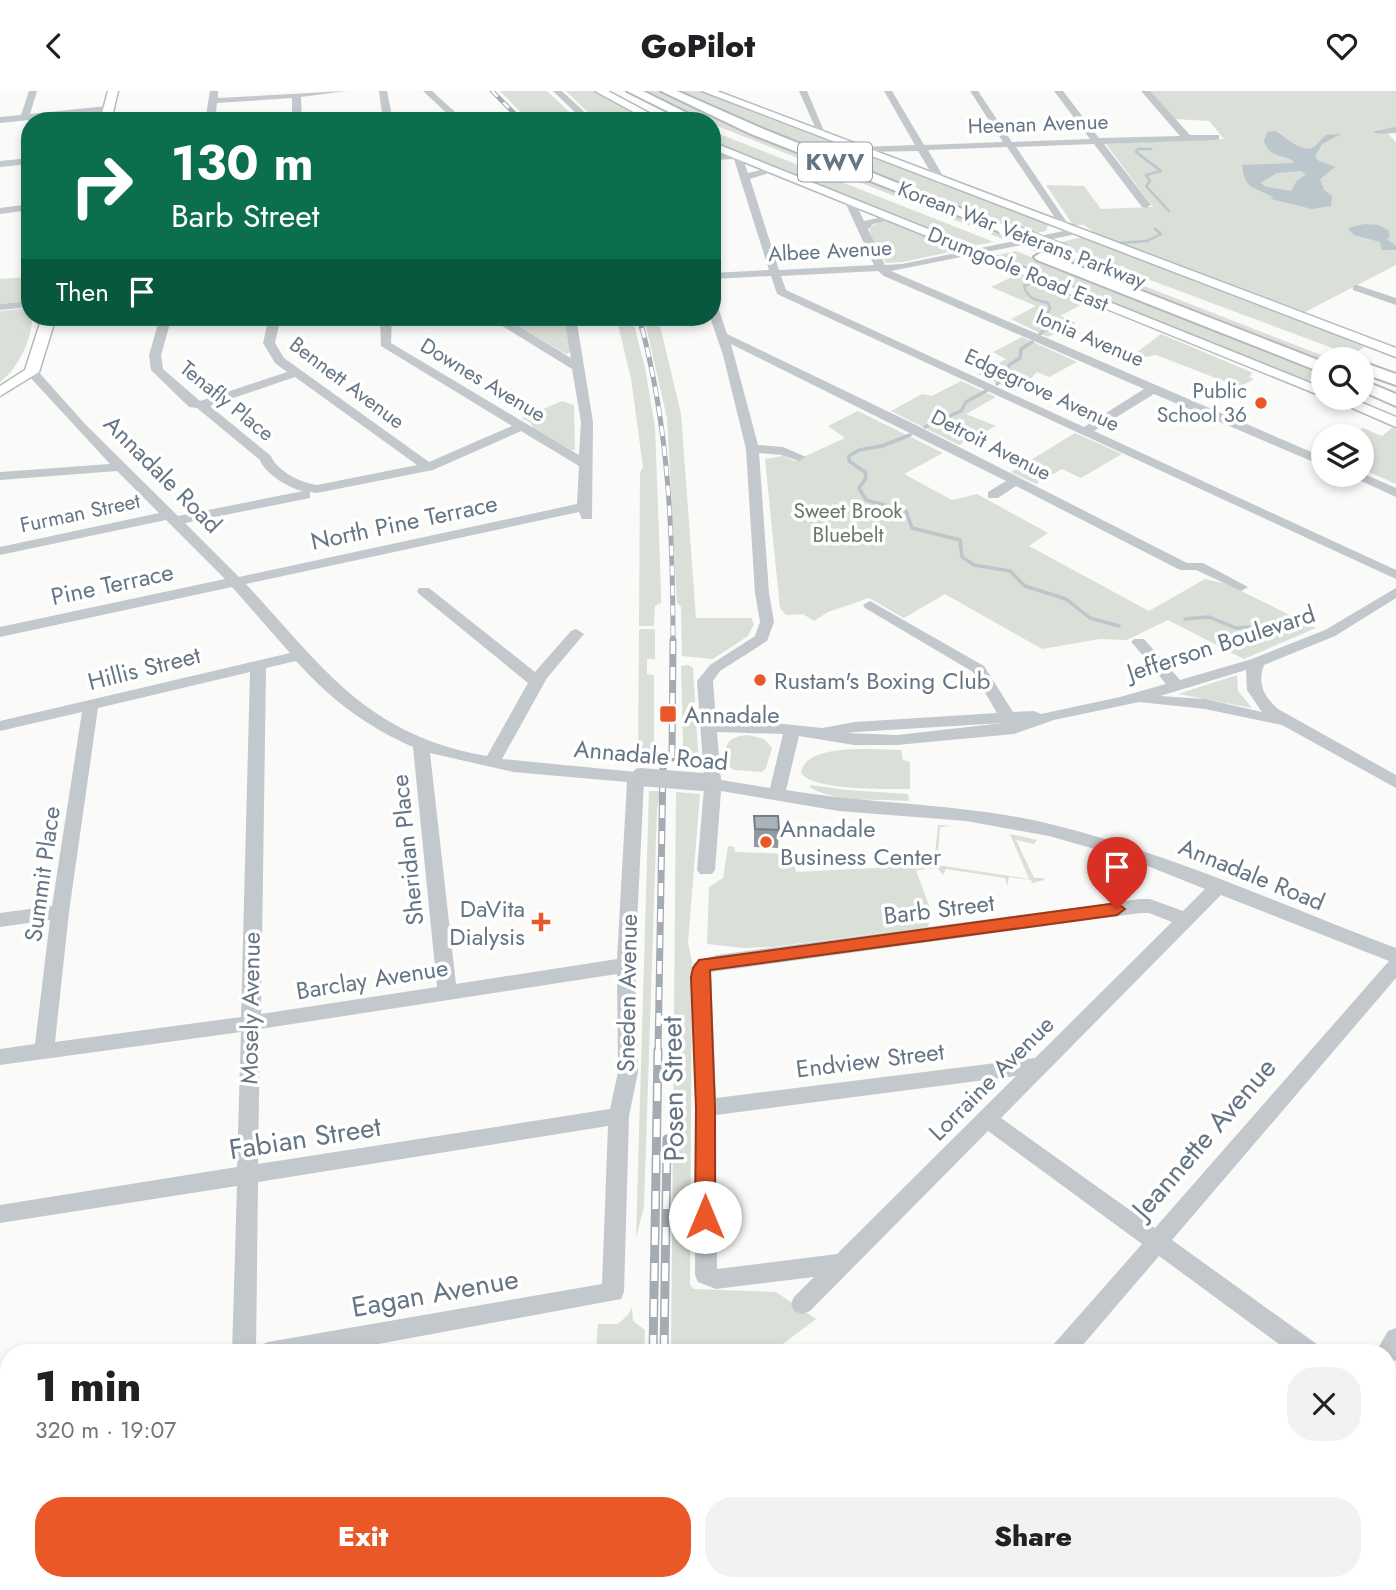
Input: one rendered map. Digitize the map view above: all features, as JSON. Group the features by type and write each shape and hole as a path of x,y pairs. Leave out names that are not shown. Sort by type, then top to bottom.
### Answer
{"highway":[{"path":"633,91 678,112"},
{"name":"Korean War Veterans Parkway","path":"667,91 714,112"},
{"name":"Korean War Veterans Parkway","path":"721,115 1311,348"},
{"name":"Korean War Veterans Parkway","path":"721,131 1311,363"},
{"path":"1374,372 1396,380"},
{"path":"1374,389 1396,399"}],"main road":[{"path":"107,112 113,91"},
{"path":"600,91 641,112"},
{"path":"713,92 1073,232 1396,353"},
{"name":"Drumgoole Road East","path":"721,149 1311,388"},
{"path":"0,391 32,372 46,326"},
{"path":"1366,410 1396,422"}],"street":[{"path":"27,112 33,91"},
{"path":"214,96 296,95 342,91"},
{"path":"383,91 386,112"},
{"path":"427,91 451,112"},
{"path":"803,91 824,136"},
{"path":"888,91 941,181"},
{"path":"974,91 1064,226 1073,232"},
{"path":"1058,91 1146,205"},
{"path":"1145,91 1187,138"},
{"path":"559,92 580,112"},
{"path":"296,95 297,112"},
{"path":"0,120 21,117"},
{"path":"790,123 816,117"},
{"path":"1377,131 1396,130"},
{"name":"Heenan Avenue","path":"861,150 1216,137"},
{"path":"721,157 738,156"},
{"name":"Edgegrove Avenue","path":"738,156 781,292 1396,575"},
{"path":"0,164 21,162"},
{"path":"745,177 773,170"},
{"path":"849,200 881,268"},
{"path":"0,211 21,208"},
{"path":"862,229 870,221 892,218"},
{"name":"Albee Avenue","path":"721,276 914,265 1073,232"},
{"name":"Ionia Avenue","path":"881,268 888,274 1311,457"},
{"path":"1357,288 1396,302"},
{"path":"0,307 21,305"},
{"name":"Tenafly Place","path":"163,326 155,355 157,370 193,404 201,405 266,459 267,464 311,492"},
{"name":"Bennett Avenue","path":"274,326 270,347 279,360 428,467"},
{"name":"Downes Avenue","path":"386,326 385,344 585,464"},
{"path":"509,326 579,368"},
{"path":"572,326 587,422 585,464"},
{"path":"706,870 709,727 705,681 708,675 762,638 766,630 767,615 762,593 752,449 719,326"},
{"name":"Detroit Avenue","path":"723,336 1185,567 1198,566 1241,587"},
{"name":"Annadale Road","path":"32,372 119,467 234,580 324,684 343,701 374,721 421,744 492,762 562,773 708,783 839,805 966,815 1049,830 1136,855 1396,956"},
{"path":"201,405 298,372"},
{"path":"1086,432 1153,389"},
{"name":"Furman Street","path":"0,551 428,467 522,426"},
{"path":"752,449 783,450 799,457"},
{"name":"North Pine Terrace","path":"234,580 586,512 585,464"},
{"path":"0,476 119,467"},
{"path":"993,495 1016,481"},
{"path":"1374,484 1396,493"},
{"name":"Pine Terrace","path":"0,632 234,580"},
{"path":"424,590 537,682"},
{"name":"Jefferson Boulevard","path":"709,727 759,727 854,740 897,740 1051,716 1122,702 1257,662 1330,633 1396,592"},
{"path":"870,605 979,669 1011,723"},
{"path":"492,762 537,682 576,634"},
{"path":"1139,642 1176,685"},
{"name":"Hillis Street","path":"0,726 300,655"},
{"path":"1257,662 1252,673 1255,694 1272,713 1396,782"},
{"name":"Mosely Avenue","path":"244,1344 258,663"},
{"path":"1122,702 1178,701 1205,704 1286,723"},
{"name":"Summit Place","path":"44,1051 60,912 91,704"},
{"path":"777,793 792,731"},
{"name":"Sheridan Place","path":"421,744 447,993"},
{"name":"Sneden Avenue","path":"613,1292 619,1116 628,1072 626,965 638,777"},
{"name":"Lorraine Avenue","path":"802,1304 1217,888"},
{"name":"Barb Street","path":"700,972 701,968 710,963 1140,906 1158,909 1186,920"},
{"path":"0,920 60,912"},
{"name":"Barclay Avenue","path":"0,1058 250,1023 626,965"},
{"name":"Jeannette Avenue","path":"1069,1344 1396,965"},
{"name":"Posen Street","path":"700,972 706,1108 706,1275 716,1279 842,1263"},
{"name":"Endview Street","path":"706,1108 1041,1065"},
{"name":"Fabian Street","path":"0,1214 619,1116"},
{"path":"988,1120 1297,1344"},
{"name":"Eagan Avenue","path":"319,1344 613,1292"}],"green space":[{"path":"500,91 547,91 569,112 520,112"},
{"path":"566,91 592,91 633,112 588,112"},
{"path":"639,91 659,91 706,112 684,112"},
{"path":"675,91 699,91 1048,225 1046,231 1030,234 795,143"},
{"path":"1149,91 1396,91 1396,128 1372,130 1376,134 1387,133 1396,142 1396,265 1305,312 1099,236 1084,225 1073,225 1046,185 1084,186 1101,209 1153,207 1106,144 1224,139 1209,121 1174,119"},
{"path":"721,119 1017,236 1003,239 721,128"},
{"path":"721,135 994,242 971,246 721,146"},
{"path":"884,220 959,250 886,263 873,242 869,227"},
{"path":"1082,237 1365,347 1330,347 1053,244"},
{"path":"1042,246 1311,351 1311,360 1029,249"},
{"path":"1016,251 1311,370 1311,379 1306,382 994,256"},
{"path":"1016,275 1085,303 1060,316 1076,323 1048,337 1011,319 1036,306 991,287"},
{"path":"21,278 21,302 0,304 0,279"},
{"path":"21,309 21,326 32,326 18,362 0,382 0,311"},
{"path":"517,326 567,326 571,352 566,354"},
{"path":"618,326 634,326 655,427 661,603 655,606 654,626 639,626 640,473 643,467 631,378"},
{"path":"646,326 660,326 681,414 696,618 751,618 754,624 748,636 713,659 682,656 667,418"},
{"path":"1161,334 1251,372 1249,377 1254,379 1235,390 1230,388 1234,385 1156,355 1145,357 1136,353"},
{"path":"1022,337 1077,362 1049,377 1037,372 1024,386 1014,391 978,374 1006,359 993,352"},
{"name":"Sweet Brook Bluebelt","path":"961,381 996,397 966,414 996,426 959,445 891,411 922,394 932,396"},
{"path":"562,401 574,405 575,450 533,428 531,423 522,418"},
{"name":"Sweet Brook Bluebelt","path":"858,411 943,453 904,474 952,500 977,494 1048,533 1029,546 1149,611 1205,579 1227,584 1316,628 1244,659 1168,620 1127,640 1100,639 1042,649 945,594 904,618 869,598 828,612 814,621 803,614 786,615 780,608 765,459 783,456 795,461 845,438 828,426"},
{"path":"1392,428 1396,429 1396,484 1374,474 1374,433 1382,436"},
{"path":"1075,433 1122,454 1081,478 1062,469 1036,484 1011,472"},
{"path":"639,629 655,629 655,659 647,659 647,674 654,675 654,756 651,756 650,764 638,763"},
{"path":"689,665 693,668 699,768 681,767 681,666"},
{"path":"1237,675 1238,691 1252,708 1178,694"},
{"path":"748,735 764,739 772,748 766,768 762,772 734,770 726,764 725,752 728,743 736,737"},
{"path":"860,749 901,750 903,760 910,762 910,789 835,786 808,779 801,773 805,763 828,752"},
{"path":"811,785 908,794 909,801 844,798 820,792 809,787"},
{"path":"649,791 661,791 657,809 644,1206 636,1238"},
{"path":"676,792 700,794 688,943 692,961 690,1285 694,1289 776,1292 816,1319 783,1344 671,1344"},
{"path":"938,825 953,826 940,827 937,865 1029,879 1010,834 1037,840 1034,844 1016,840 1034,878 1044,880 1032,883 1031,880 1009,877 1007,886 1005,878 946,869 943,875 937,868 916,870 931,911 928,927 771,947 743,948 707,944 709,887 723,878 728,846 734,847 735,852 794,854 796,872 934,865"},
{"path":"632,1307 633,1321 645,1330 644,1344 597,1344 598,1324 618,1324"}],"shaded area":[{"path":"1276,131 1299,146 1309,149 1326,135 1341,134 1322,144 1315,157 1335,167 1320,179 1324,190 1332,196 1331,206 1312,209 1271,199 1273,197 1248,184 1242,165 1295,163 1270,151 1264,141 1267,132","holes":["1301,171 1306,174 1296,182 1291,191 1267,187 1260,183 1277,173"]},
{"path":"1364,224 1378,225 1388,230 1390,236 1387,239 1396,246 1396,250 1382,250 1380,242 1354,235 1348,228"}],"building":[{"path":"754,816 778,816 779,830 755,829"}],"waterway":[{"path":"1151,149 1138,149 1136,152 1161,171 1146,175 1150,181 1146,186 1169,211"},
{"path":"1120,243 1147,241 1161,234 1155,229"},
{"path":"1031,283 1024,286 1027,294 1048,303 1050,309 1043,320 1046,329"},
{"path":"1040,334 1046,329"},
{"path":"997,384 1006,376 1009,365 1020,358 1021,349 1032,342"},
{"path":"925,427 961,411 966,402 986,391"},
{"path":"910,435 882,446 859,450 849,456 849,461 865,472 866,478 859,488 866,500 906,511 912,528 960,540 962,557 974,565 1010,571 1025,586 1066,599 1090,618 1119,626"},
{"path":"1185,619 1209,617 1236,628 1276,626 1301,629"}],"railway":[{"path":"492,91 513,112"},
{"path":"641,326 642,330"},
{"path":"642,328 658,406 668,484 673,641"},
{"path":"672,758 673,641"},
{"path":"658,1052 663,766"},
{"path":"653,1344 658,1050"},
{"path":"664,1344 667,1139"}],"place":[{"name":"Public School 36","path":"1261,403"},
{"name":"Rustam's Boxing Club","path":"760,680"},
{"name":"Annadale","path":"668,714"},
{"name":"Annadale Business Center","path":"766,842"},
{"name":"DaVita Dialysis","path":"541,922"}],"route":[{"path":"705,1217 706,1108 700,977 701,968 705,964 1117,909"}]}
